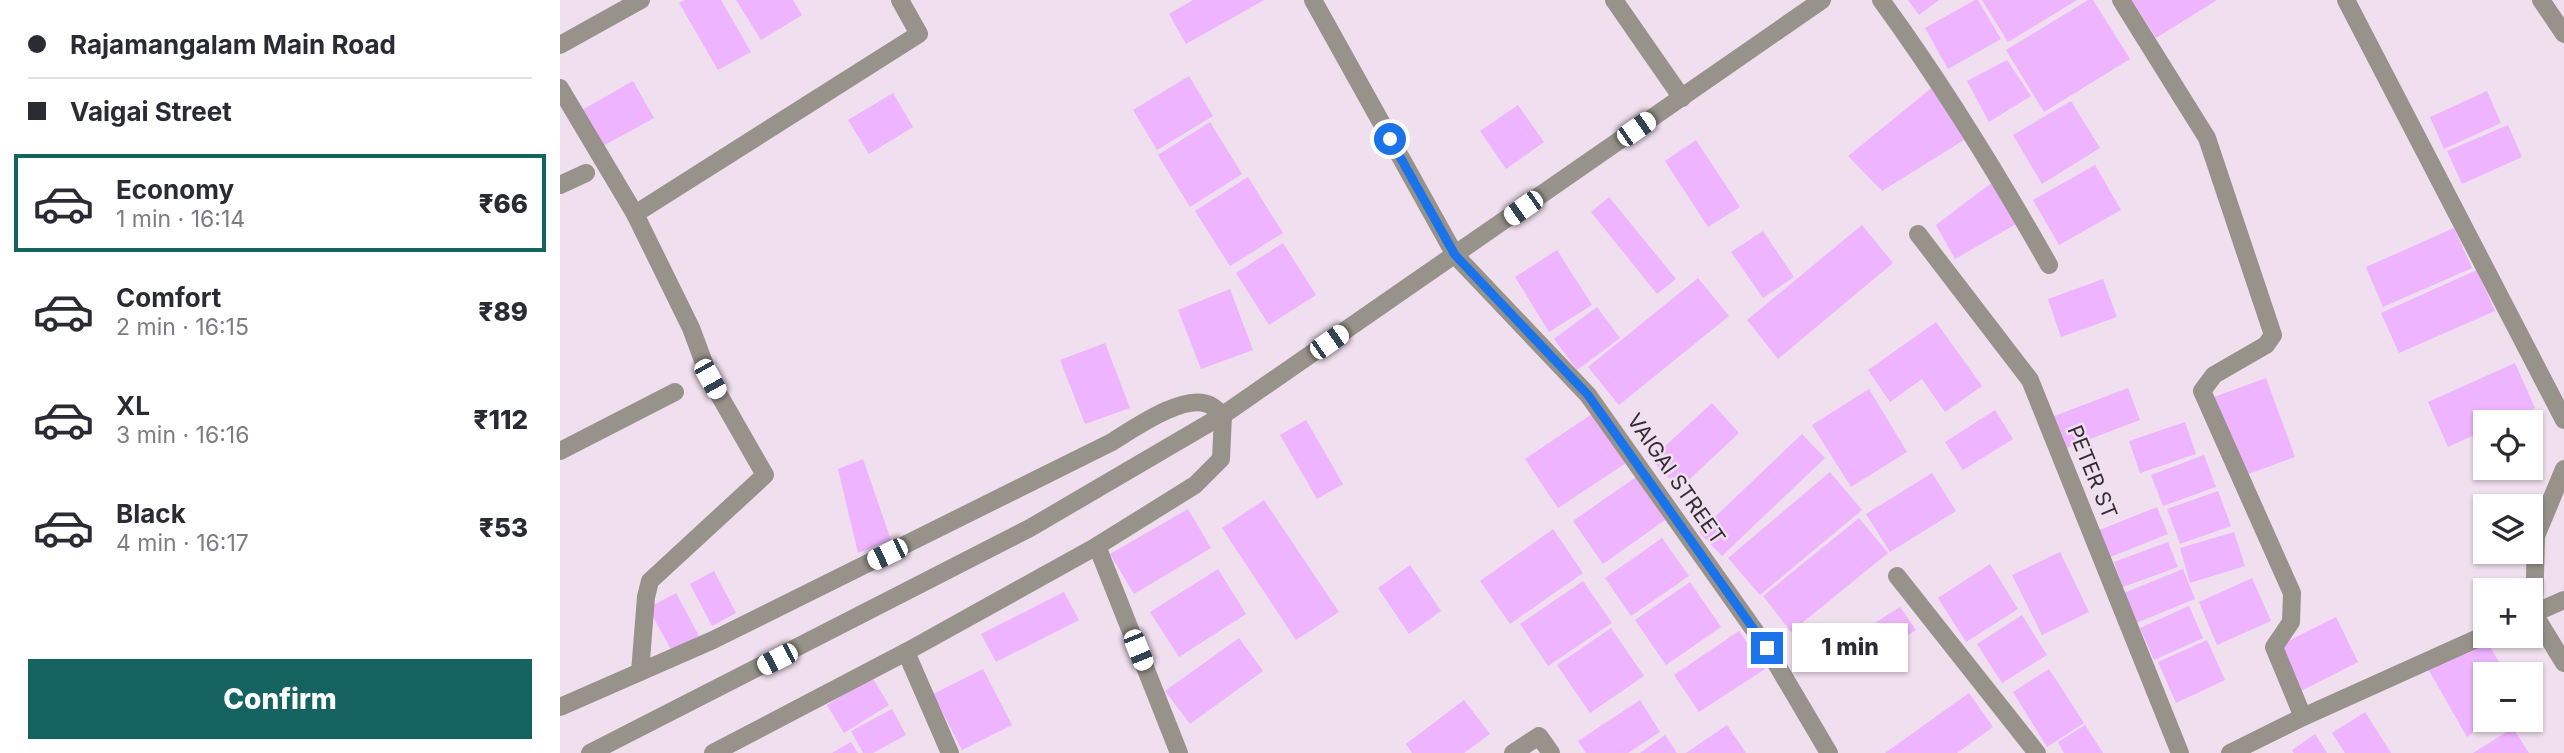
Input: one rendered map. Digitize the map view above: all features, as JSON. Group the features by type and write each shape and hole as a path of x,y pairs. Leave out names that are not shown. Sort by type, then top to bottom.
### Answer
{"street":[{"path":"560,45 640,0"},
{"path":"635,214 919,34 900,0"},
{"name":"VAIGAI STREET","path":"1313,0 1455,255 1588,395 1767,648 1829,753"},
{"path":"1614,0 1682,98"},
{"path":"590,753 1030,528 1223,415 1822,0"},
{"path":"1881,0 1950,99 2006,188 2049,265"},
{"path":"2122,0 2207,138 2273,335 2266,345 2214,375 2202,391 2292,593 2291,622 2274,647 2304,717"},
{"path":"2346,0 2564,420"},
{"path":"2542,0 2564,34"},
{"path":"560,88 635,214 691,328 710,379 765,475 650,580 646,597 640,672"},
{"path":"560,186 586,173"},
{"name":"PETER ST","path":"1918,233 2030,380 2180,753"},
{"path":"560,451 675,392"},
{"path":"560,707 713,640 1110,443 1166,409 1208,403 1223,415"},
{"path":"713,753 906,652 1097,546 1195,485 1221,459 1223,415"},
{"path":"2534,578 2536,536 2564,469"},
{"path":"1097,546 1179,753"},
{"path":"1897,576 2037,753"},
{"path":"2543,609 2564,600"},
{"path":"2543,631 2564,663"},
{"path":"2230,753 2473,640"},
{"path":"906,652 950,753"},
{"path":"1513,753 1538,736 1551,753"}],"building":[{"path":"685,0 721,0 751,52 718,70 679,3"},
{"path":"736,0 793,0 802,15 761,40"},
{"path":"1193,0 1264,0 1186,44 1169,14"},
{"path":"1908,0 1939,0 1919,15"},
{"path":"1978,0 2001,39 1948,69 1925,28"},
{"path":"1982,0 2077,0 2008,42"},
{"path":"2088,0 2093,0 2130,59 2044,112 2006,50"},
{"path":"2132,0 2217,0 2156,38"},
{"path":"2007,60 2031,96 1989,122 1967,81"},
{"path":"1189,76 1213,116 1157,150 1133,110"},
{"path":"633,81 654,118 603,146 582,110"},
{"path":"1934,86 1964,140 1882,191 1848,156"},
{"path":"2487,91 2501,123 2444,149 2430,117"},
{"path":"893,93 913,127 869,154 848,120"},
{"path":"2071,101 2100,148 2042,184 2013,135"},
{"path":"1518,105 1544,142 1506,169 1480,131"},
{"path":"1210,122 1242,174 1190,207 1158,155"},
{"path":"2508,125 2522,157 2462,184 2447,151"},
{"path":"1696,140 1740,207 1708,227 1665,161"},
{"path":"2095,165 2121,210 2059,245 2033,200"},
{"path":"1248,177 1283,233 1230,266 1195,211"},
{"path":"1994,181 2018,223 1955,259 1936,225"},
{"path":"1609,197 1676,279 1657,294 1591,212"},
{"path":"1862,225 1893,263 1778,359 1747,320"},
{"path":"2454,228 2472,268 2383,307 2366,267"},
{"path":"1763,231 1794,277 1763,298 1731,252"},
{"path":"1283,243 1316,295 1269,325 1236,273"},
{"path":"1557,250 1592,305 1549,332 1515,277"},
{"path":"2477,270 2495,311 2399,353 2381,313"},
{"path":"1698,278 1729,316 1619,405 1588,367"},
{"path":"2103,279 2117,317 2061,337 2048,299"},
{"path":"1230,289 1253,350 1201,369 1178,310"},
{"path":"1597,307 1620,338 1577,370 1554,339"},
{"path":"1936,322 1982,386 1945,412 1922,379 1890,402 1868,370"},
{"path":"1105,343 1130,408 1085,424 1060,360"},
{"path":"2515,363 2535,408 2473,410 2473,436 2448,447 2428,402"},
{"path":"2266,378 2295,457 2243,476 2214,397"},
{"path":"2128,388 2140,420 2061,450 2049,418"},
{"path":"1869,389 1907,452 1851,487 1812,425"},
{"path":"1712,403 1739,433 1679,489 1651,459"},
{"path":"1995,410 2013,439 1963,470 1945,442"},
{"path":"1592,414 1626,463 1558,508 1525,459"},
{"path":"1306,420 1343,484 1317,499 1280,435"},
{"path":"2185,422 2196,454 2140,473 2129,441"},
{"path":"1802,434 1825,458 1722,556 1699,532"},
{"path":"2204,455 2216,487 2163,506 2151,475"},
{"path":"863,459 891,540 858,553 838,469"},
{"path":"1830,472 1862,510 1760,595 1728,558"},
{"path":"1932,473 1956,511 1890,552 1866,514"},
{"path":"1636,477 1665,520 1603,564 1573,521"},
{"path":"2218,491 2231,526 2180,544 2167,509"},
{"path":"1264,500 1339,612 1296,640 1222,528"},
{"path":"2157,507 2168,534 2108,558 2097,531"},
{"path":"1188,509 1211,548 1134,594 1110,554"},
{"path":"1859,518 1888,553 1791,632 1763,596"},
{"path":"1553,529 1583,573 1510,624 1480,581"},
{"path":"2234,532 2245,566 2190,583 2180,548"},
{"path":"1662,538 1689,576 1631,616 1605,578"},
{"path":"2168,542 2178,567 2123,587 2114,562"},
{"path":"2060,552 2089,612 2042,635 2012,575"},
{"path":"1990,564 2018,609 1966,642 1938,598"},
{"path":"1410,565 1441,611 1409,634 1378,588"},
{"path":"1218,569 1246,614 1179,657 1150,612"},
{"path":"2183,569 2195,599 2136,623 2124,593"},
{"path":"714,571 736,613 712,626 690,584"},
{"path":"2252,578 2271,621 2217,645 2199,602"},
{"path":"1583,581 1612,623 1548,666 1520,624"},
{"path":"1690,582 1721,627 1666,665 1635,620"},
{"path":"1064,592 1079,620 996,662 981,634"},
{"path":"676,593 699,636 672,651 648,608"},
{"path":"2189,606 2203,638 2154,660 2140,628"},
{"path":"1900,607 1916,630 1862,664 1846,641"},
{"path":"2022,615 2047,655 2002,683 1977,644"},
{"path":"2336,617 2358,662 2301,691 2278,646"},
{"path":"1611,628 1644,676 1590,713 1557,665"},
{"path":"1739,631 1765,669 1699,712 1674,675"},
{"path":"1239,638 1263,671 1190,724 1165,691"},
{"path":"2207,640 2225,680 2176,703 2158,662"},
{"path":"2473,644 2473,648 2491,648 2499,662 2473,662 2474,732 2467,737 2427,667"},
{"path":"983,669 1012,725 962,750 933,694"},
{"path":"2049,669 2084,723 2047,747 2013,692"},
{"path":"872,677 889,705 844,733 827,705"},
{"path":"1969,693 1993,727 1957,753 1885,753"},
{"path":"1464,700 1490,734 1464,753 1412,753 1406,744"},
{"path":"1640,700 1660,732 1628,753 1586,753 1578,741"},
{"path":"892,709 906,735 873,753 863,753 851,731"},
{"path":"2365,712 2391,753 2345,753 2332,733"},
{"path":"1727,725 1746,753 1686,753"},
{"path":"2085,725 2103,753 2064,753 2058,742"},
{"path":"2507,732 2516,732 2529,753 2473,753"},
{"path":"2315,734 2327,753 2294,753 2292,750"},
{"path":"1665,735 1677,753 1640,753"},
{"path":"851,742 858,753 832,753"}],"route":[{"path":"1390,139 1455,255 1588,395 1767,648"}]}
